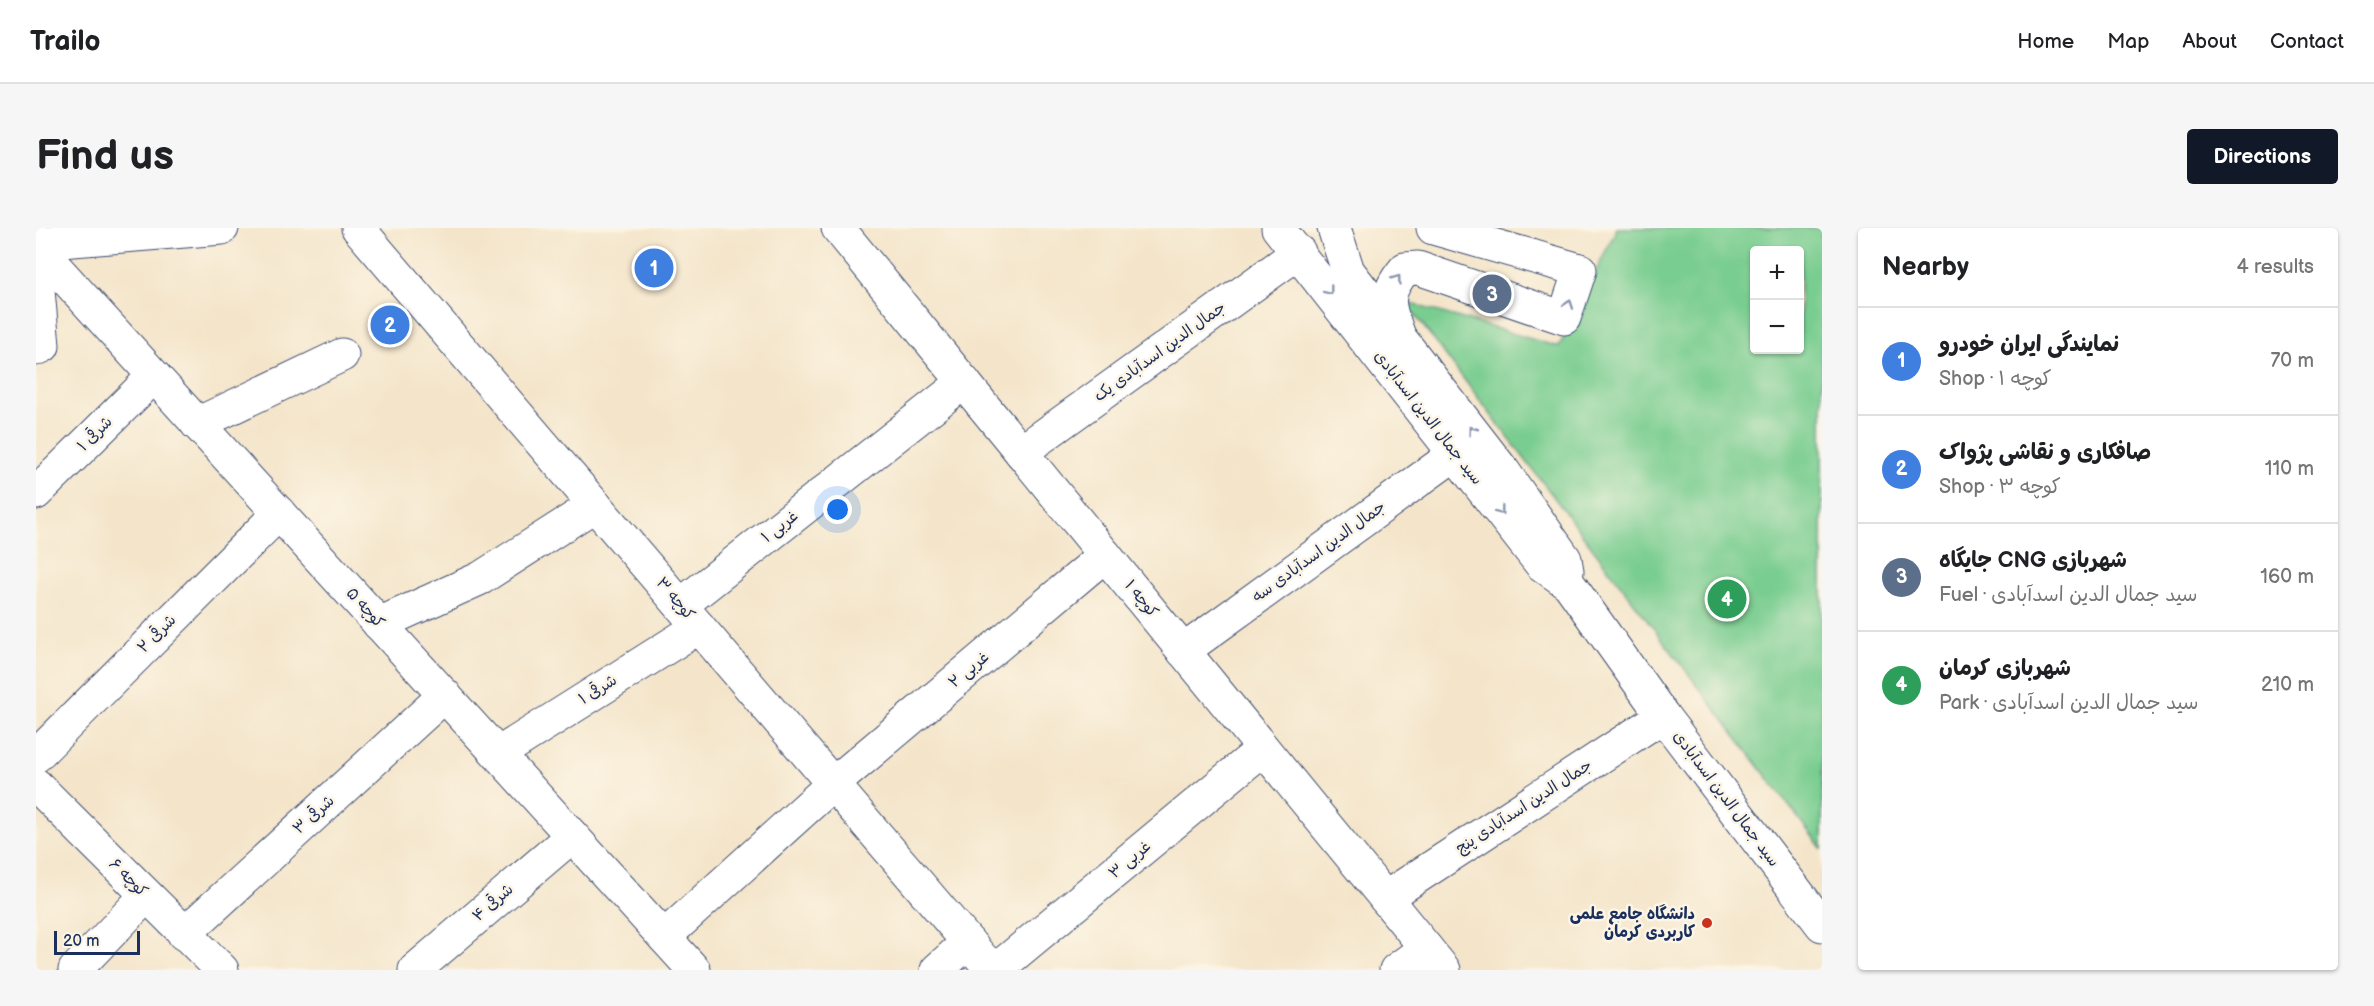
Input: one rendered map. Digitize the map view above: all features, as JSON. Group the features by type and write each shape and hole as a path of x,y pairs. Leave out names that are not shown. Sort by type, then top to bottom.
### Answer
{"street":[{"path":"36,245 222,228"},
{"name":"کوچه ۳","path":"358,228 994,970"},
{"name":"کوچه ۱","path":"838,228 1435,959"},
{"name":"سید جمال الدین اسدآبادی","path":"1334,228 1348,271 1504,472 1565,559 1569,584"},
{"path":"1398,333 1388,297 1392,284 1405,268 1418,268 1564,318 1580,270 1433,228"},
{"name":"سید جمال الدین اسدآبادی","path":"1290,238 1541,564 1569,584 1663,716 1822,925"},
{"name":"جمال الدین اسدآبادی یک","path":"1021,452 1290,238"},
{"name":"کوچه ۵","path":"36,245 694,970"},
{"path":"36,268 43,346 36,349"},
{"path":"197,424 342,355"},
{"name":"شرقی ۱","path":"36,493 154,376"},
{"name":"غربی ۱","path":"690,616 964,382"},
{"name":"جمال الدین اسدآبادی سه","path":"1183,651 1455,454"},
{"path":"379,624 481,578 595,505"},
{"name":"شرقی ۲","path":"36,756 279,513"},
{"name":"غربی ۲","path":"664,936 833,784 1106,555"},
{"name":"شرقی ۱","path":"498,754 690,616"},
{"name":"شرقی ۳","path":"184,934 445,695"},
{"name":"جمال الدین اسدآبادی پنج","path":"1385,898 1663,716"},
{"name":"غربی ۳","path":"994,970 1263,749"},
{"name":"کوچه ۶","path":"36,785 222,970"},
{"name":"شرقی ۴","path":"415,970 572,836"},
{"path":"75,970 146,896"},
{"path":"937,970 968,942"},
{"path":"1396,970 1435,959"}],"green space":[{"path":"1617,228 1822,228 1822,849 1405,302 1559,347"}],"place":[{"name":"نمایندگی ایران خودرو","path":"654,268"},
{"name":"جایگاه CNG شهربازی","path":"1492,294"},
{"name":"صافکاری و نقاشی پژواک","path":"390,325"},
{"name":"شهربازی کرمان","path":"1727,599"},
{"name":"دانشگاه جامع علمی کاربردی کرمان","path":"1707,923"}]}
